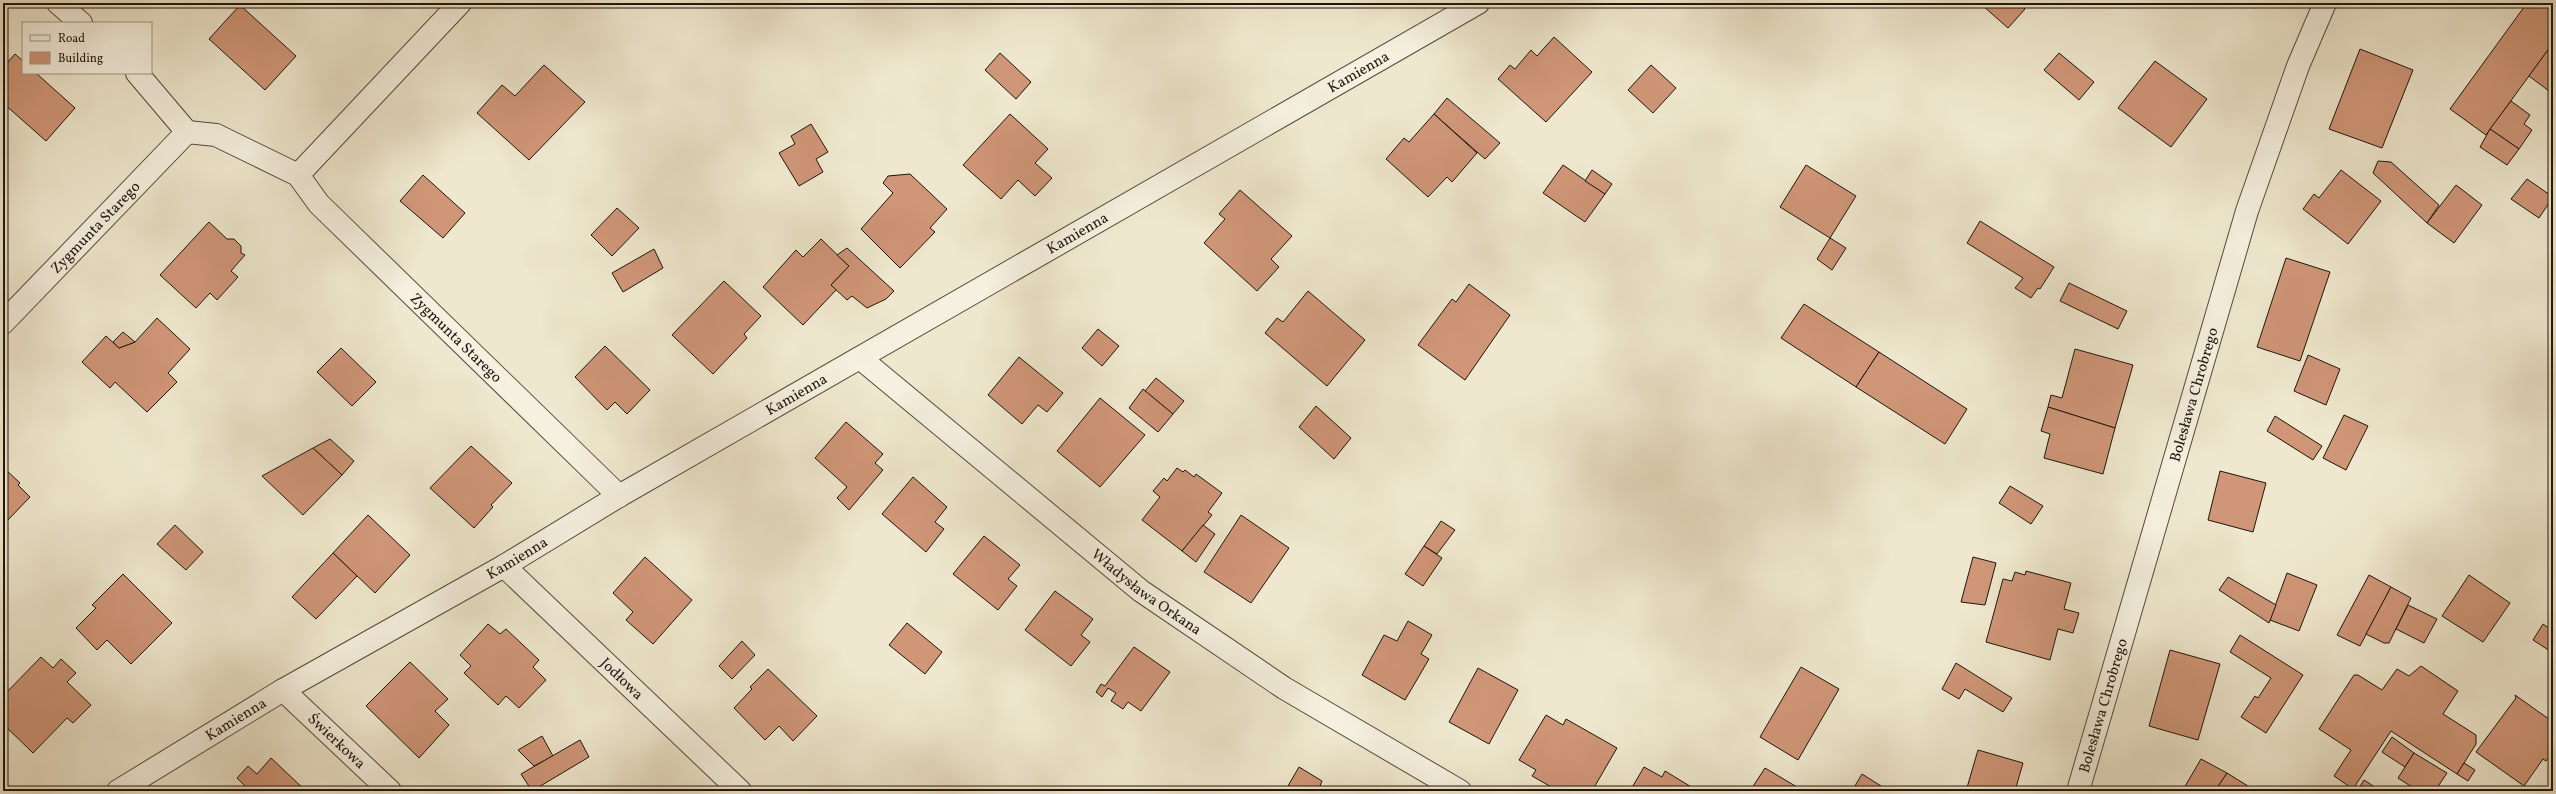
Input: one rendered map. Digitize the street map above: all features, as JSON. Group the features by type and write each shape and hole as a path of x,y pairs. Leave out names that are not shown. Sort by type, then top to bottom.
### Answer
{"street":[{"path":"58,3 80,22"},
{"path":"298,175 460,3"},
{"name":"Kamienna","path":"118,791 283,690 504,566 619,496 1478,3"},
{"name":"Bolesława Chrobrego","path":"2078,791 2247,211 2298,66 2324,3"},
{"path":"138,74 187,132"},
{"name":"Zygmunta Starego","path":"3,323 187,132 216,135 298,175 319,204 619,496"},
{"name":"Władysława Orkana","path":"860,358 1141,591 1284,688 1460,791"},
{"name":"Jodłowa","path":"504,566 740,791"},
{"name":"Świerkowa","path":"283,690 390,791"}],"building":[{"path":"1984,3 2018,3 2025,9 2008,28 1982,5"},
{"path":"2239,3 2256,3 2254,8"},
{"path":"2527,3 2548,3 2553,6 2553,43 2486,135 2450,109"},
{"path":"240,5 296,56 265,90 209,39"},
{"path":"1554,37 1592,72 1546,122 1498,79 1510,65 1515,69 1531,50 1537,56"},
{"path":"2553,43 2553,94 2529,76"},
{"path":"2360,49 2413,70 2382,148 2329,129"},
{"path":"1000,53 1031,82 1016,99 985,70"},
{"path":"2059,53 2094,82 2079,100 2044,70"},
{"path":"15,54 22,60 22,74 37,74 75,108 46,141 3,103 3,67"},
{"path":"2155,61 2207,99 2171,147 2118,108"},
{"path":"544,65 585,102 529,160 477,113 502,85 515,96"},
{"path":"1651,65 1676,88 1653,113 1628,90"},
{"path":"1447,98 1500,143 1485,159 1434,114"},
{"path":"2511,101 2530,115 2524,124 2532,130 2519,149 2490,129"},
{"path":"1010,114 1048,149 1035,163 1052,178 1035,196 1018,180 1001,199 963,165"},
{"path":"1434,114 1477,153 1452,182 1447,177 1428,197 1386,159 1404,138 1409,142"},
{"path":"811,124 828,152 816,159 823,172 799,186 779,153 795,144 791,136"},
{"path":"2490,129 2519,149 2507,165 2480,147"},
{"path":"2378,161 2391,162 2439,205 2427,223 2373,173"},
{"path":"1563,165 1605,194 1585,222 1543,193"},
{"path":"1806,165 1856,196 1830,238 1780,207"},
{"path":"1592,170 1612,184 1605,194 1585,181"},
{"path":"2341,170 2381,201 2348,244 2303,209 2314,194 2319,198"},
{"path":"910,174 947,209 930,228 935,232 900,268 861,229 893,193 883,183 888,176"},
{"path":"423,175 465,213 443,238 400,201"},
{"path":"2527,179 2553,197 2539,218 2511,199"},
{"path":"2456,185 2482,205 2454,243 2427,223"},
{"path":"1240,190 1292,236 1271,259 1279,267 1257,291 1204,243 1225,219 1219,214"},
{"path":"617,208 639,228 612,256 591,235"},
{"path":"1980,221 2054,267 2040,289 2038,288 2031,298 2015,288 2023,278 1967,243"},
{"path":"209,222 227,239 234,239 241,246 241,253 245,255 231,271 238,277 217,300 210,293 196,308 160,275"},
{"path":"1830,238 1846,248 1832,270 1817,259"},
{"path":"821,239 849,266 831,285 837,289 803,325 763,287 796,250 803,257"},
{"path":"847,248 894,291 886,299 867,308 852,296 847,300 831,285 849,266 837,255"},
{"path":"654,249 663,268 623,292 612,273"},
{"path":"2286,258 2330,272 2300,361 2257,347"},
{"path":"724,281 761,316 744,334 747,338 713,374 672,335"},
{"path":"2069,283 2127,311 2118,329 2060,301"},
{"path":"1469,284 1510,315 1465,380 1418,345 1452,299 1456,302"},
{"path":"1308,291 1365,340 1327,386 1265,333 1277,318 1283,322"},
{"path":"1804,304 1879,352 1856,387 1781,338"},
{"path":"157,318 190,349 168,373 177,382 147,412 115,382 110,388 82,362 106,336 119,348 135,342"},
{"path":"1098,329 1119,346 1102,366 1082,348"},
{"path":"123,332 135,342 119,348 113,342"},
{"path":"605,346 650,390 627,414 615,402 607,410 575,377"},
{"path":"341,348 376,382 352,406 317,372"},
{"path":"2075,349 2133,365 2115,428 2048,407 2051,395 2062,398"},
{"path":"1879,352 1967,409 1945,444 1856,387"},
{"path":"2308,355 2340,369 2326,405 2294,391"},
{"path":"1019,357 1063,393 1047,412 1038,405 1022,424 988,395"},
{"path":"1156,378 1184,401 1173,414 1145,391"},
{"path":"1143,389 1173,414 1158,432 1129,408"},
{"path":"1100,398 1145,435 1100,487 1057,451"},
{"path":"1316,406 1351,438 1334,459 1299,427"},
{"path":"2048,407 2115,428 2103,474 2044,458 2050,434 2041,431"},
{"path":"2344,415 2368,426 2346,470 2323,458"},
{"path":"2275,416 2322,446 2313,460 2267,431"},
{"path":"846,422 883,454 875,463 883,470 849,510 837,498 847,487 815,458"},
{"path":"330,439 354,461 342,475 313,448"},
{"path":"471,446 512,483 491,505 493,507 474,528 430,488"},
{"path":"313,448 342,475 303,515 262,476"},
{"path":"4,468 20,483 18,485 30,497 6,522 8,529 3,534"},
{"path":"1177,468 1183,472 1185,470 1194,477 1196,474 1222,493 1208,512 1212,515 1182,551 1142,520 1160,497 1153,491 1164,478 1167,481"},
{"path":"2220,471 2266,483 2253,532 2208,520"},
{"path":"913,477 947,507 935,522 944,529 926,552 882,514"},
{"path":"2010,486 2043,506 2031,524 1999,503"},
{"path":"368,515 410,555 375,593 333,553"},
{"path":"1241,515 1289,548 1251,603 1204,572"},
{"path":"1441,521 1455,530 1437,554 1424,546"},
{"path":"175,525 203,552 186,570 157,544"},
{"path":"1203,525 1215,534 1196,562 1182,551"},
{"path":"984,536 1020,565 1008,579 1017,586 998,610 953,574"},
{"path":"1424,546 1442,558 1423,586 1405,574"},
{"path":"333,553 357,576 316,619 292,597"},
{"path":"645,557 692,600 653,644 626,620 633,612 613,593"},
{"path":"1973,557 1996,563 1985,605 1961,602"},
{"path":"2026,571 2071,583 2064,609 2079,613 2073,633 2058,629 2050,660 1986,642 2003,579 2012,581 2015,572 2025,575"},
{"path":"2287,573 2317,585 2299,631 2270,620"},
{"path":"123,574 172,623 131,664 107,640 97,650 76,628 96,608 92,605"},
{"path":"2369,575 2391,587 2360,646 2337,635"},
{"path":"2469,575 2510,603 2483,642 2442,616"},
{"path":"2228,577 2276,605 2269,623 2219,590"},
{"path":"2391,587 2411,598 2389,643 2384,643 2366,634"},
{"path":"1055,591 1093,619 1081,635 1090,642 1071,666 1025,630"},
{"path":"2408,605 2437,619 2424,643 2396,629"},
{"path":"1408,621 1432,635 1421,654 1429,659 1405,700 1362,675 1384,635 1397,641"},
{"path":"907,623 942,652 925,674 889,645"},
{"path":"488,624 500,634 506,629 539,660 533,667 546,680 519,708 506,696 498,705 464,673 471,666 460,655"},
{"path":"2543,624 2553,631 2553,653 2533,640"},
{"path":"2240,635 2303,675 2266,733 2241,717 2255,696 2258,698 2271,678 2230,652"},
{"path":"742,641 755,655 732,679 719,666"},
{"path":"1134,647 1170,672 1141,711 1128,702 1123,709 1111,701 1116,693 1108,688 1102,697 1096,692 1101,684 1105,686"},
{"path":"2170,650 2220,664 2198,740 2149,726"},
{"path":"41,657 53,668 61,659 76,673 67,682 91,705 73,723 67,718 33,753 3,724 3,696"},
{"path":"410,662 448,699 435,711 449,725 419,758 366,706"},
{"path":"1956,663 2012,698 2003,712 1965,689 1959,699 1942,689"},
{"path":"2421,666 2458,691 2443,714 2476,735 2476,744 2457,774 2391,731 2353,789 2334,776 2351,750 2319,729 2354,675 2358,675 2382,690 2397,669 2409,676"},
{"path":"1801,667 1839,689 1798,760 1760,737"},
{"path":"1478,668 1518,690 1489,744 1449,722"},
{"path":"768,669 817,716 793,741 779,726 765,740 734,708 752,689 750,687"},
{"path":"2515,695 2553,722 2553,751 2546,761 2543,759 2524,786 2476,752 2516,698"},
{"path":"1546,715 1563,725 1566,719 1617,748 1592,791 1551,791 1553,788 1532,776 1536,770 1519,760"},
{"path":"542,736 553,756 534,766 518,750"},
{"path":"2392,737 2414,753 2405,767 2382,752"},
{"path":"580,740 589,757 532,791 521,774"},
{"path":"1978,750 2023,763 2015,791 1966,791"},
{"path":"2414,753 2447,773 2435,791 2418,791 2398,778"},
{"path":"271,758 306,791 241,791 245,786 237,778 248,766 257,774"},
{"path":"2201,759 2227,773 2215,791 2190,791 2184,788"},
{"path":"2464,763 2475,770 2468,781 2457,774"},
{"path":"1299,767 1322,781 1320,786 1329,791 1285,791"},
{"path":"1644,767 1662,777 1665,771 1698,791 1630,791"},
{"path":"1765,768 1802,790 1750,791"},
{"path":"2227,773 2256,791 2215,791"},
{"path":"1862,774 1889,791 1852,791"},
{"path":"2364,780 2378,789 2377,791 2357,791"}]}
